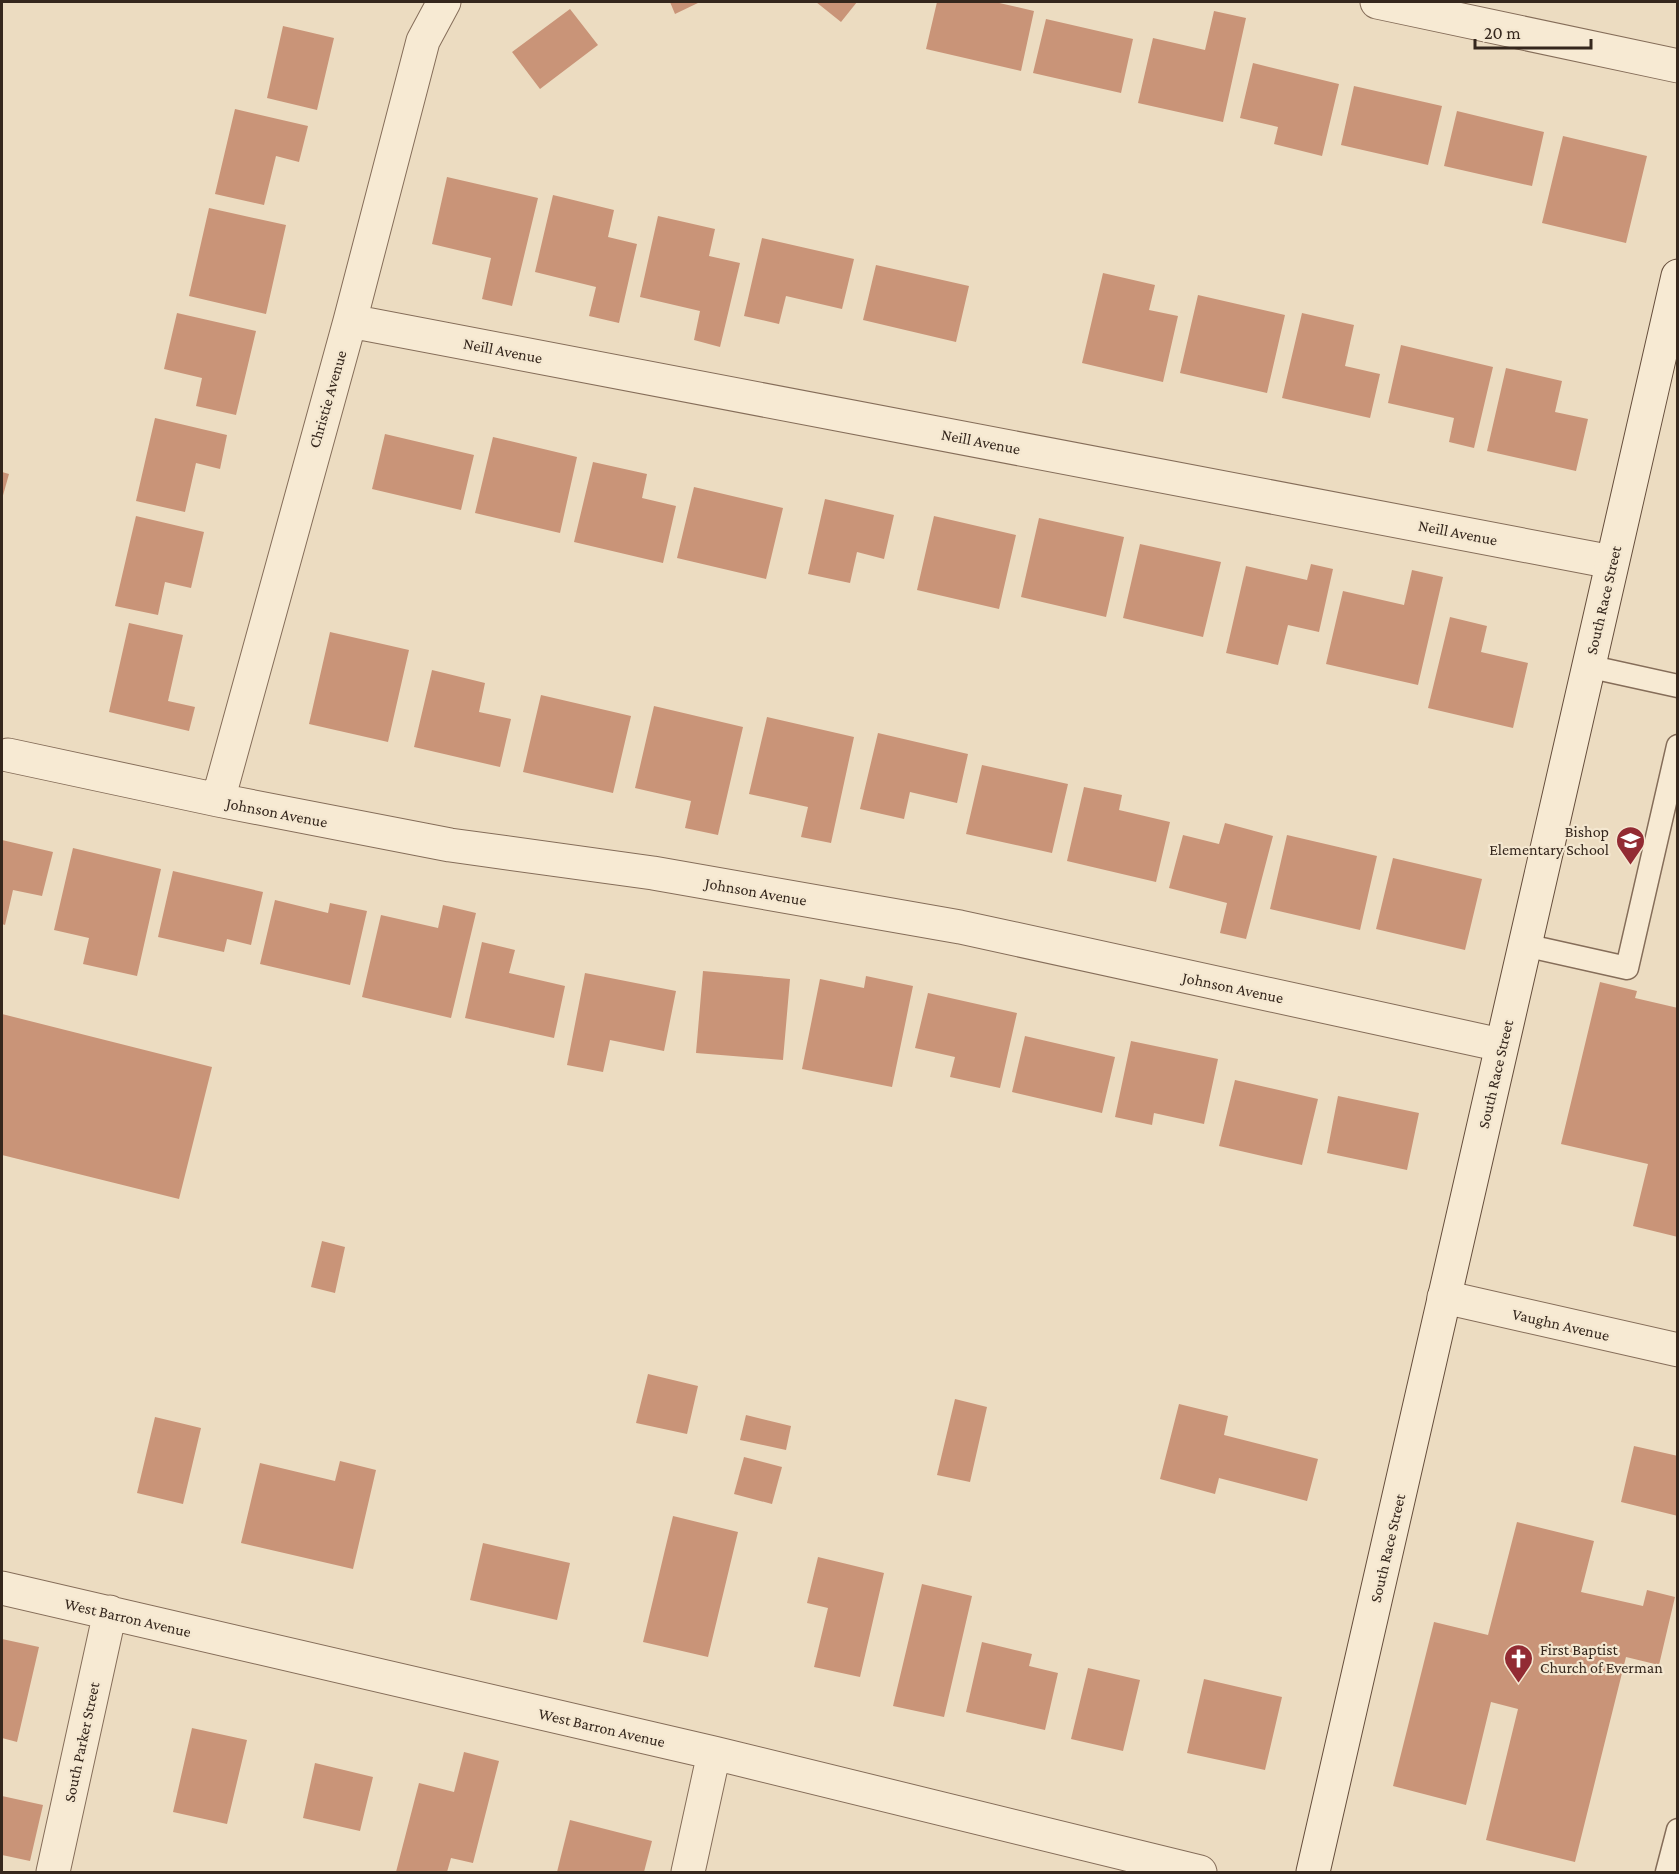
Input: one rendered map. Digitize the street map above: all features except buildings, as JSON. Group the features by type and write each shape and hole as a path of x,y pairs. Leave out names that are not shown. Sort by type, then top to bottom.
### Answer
{"street":[{"name":"Christie Avenue","path":"218,800 350,321 423,41 444,2"},
{"path":"1377,2 1677,66"},
{"name":"South Race Street","path":"1312,1872 1677,276"},
{"name":"Neill Avenue","path":"350,321 1612,562"},
{"name":"Johnson Avenue","path":"8,755 218,800 450,845 652,873 960,927 1501,1045"},
{"name":"Vaughn Avenue","path":"1444,1297 1677,1350"},
{"name":"West Barron Avenue","path":"2,1588 714,1753 1200,1872"},
{"name":"South Parker Street","path":"53,1872 110,1612"},
{"path":"688,1872 714,1753"}],"lane":[{"path":"1587,666 1677,686"},
{"path":"1524,945 1627,968 1677,746"},
{"path":"1667,1872 1677,1830"}],"place":[{"name":"Bishop Elementary School","path":"1630,866"},
{"name":"First Baptist Church of Everman","path":"1519,1684"}]}
